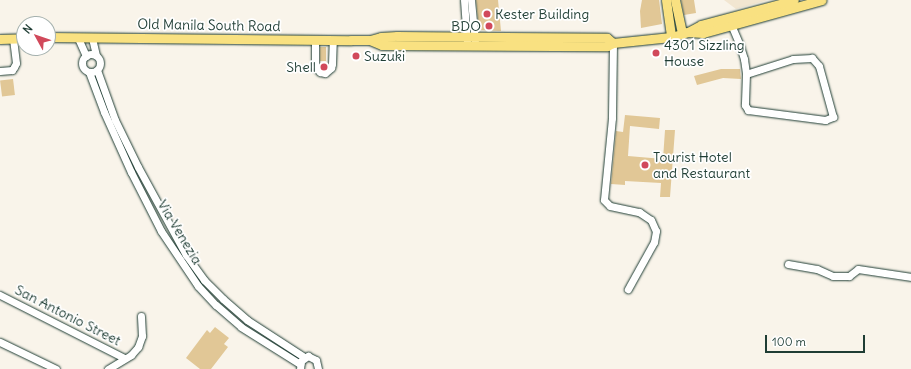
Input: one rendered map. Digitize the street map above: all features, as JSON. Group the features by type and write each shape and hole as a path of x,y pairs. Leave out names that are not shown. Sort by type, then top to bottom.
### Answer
{"main road":[{"path":"666,0 671,36"},
{"path":"675,0 685,33"},
{"path":"778,8 794,0"},
{"path":"778,8 822,0"},
{"name":"Old Manila South Road","path":"56,38 370,40 382,45 471,41 584,47 607,46 613,43 671,36 685,33 701,25 730,21 778,8"},
{"path":"0,39 13,38"}],"street":[{"path":"464,0 471,41"},
{"path":"471,0 471,41"},
{"path":"730,21 740,46 746,74 745,105 748,110 825,120 833,117 819,66 812,58 793,59 746,74"},
{"path":"0,71 12,70 16,63 13,38"},
{"path":"78,38 86,56"},
{"path":"92,38 96,56 100,63 97,70 89,72 84,69 82,64 86,56 91,54 96,56"},
{"path":"315,40 315,67 320,72 325,73 331,68 332,64 333,40"},
{"path":"613,43 612,118 604,200 610,206 639,212 651,220 656,232 654,242 628,289"},
{"name":"Via Venezia","path":"97,70 115,120 138,167 186,255 204,280 247,320 304,357 314,358 318,362 318,369"},
{"name":"Via Venezia","path":"89,72 104,112 131,172 161,230 195,281 216,305 241,327 300,366"},
{"path":"788,264 817,269 833,276 849,276 858,269 911,277"},
{"name":"San Antonio Street","path":"0,295 124,358"},
{"path":"108,369 131,355 138,347 142,336 141,316"},
{"path":"0,342 56,369"},
{"path":"300,366 304,357"}],"shaded area":[{"path":"724,0 768,0 736,9"}],"building":[{"name":"Kester Building","path":"476,0 498,0 501,31 479,30"},
{"path":"642,0 659,0 662,24 641,28 640,11"},
{"path":"681,0 694,0 696,13 684,15"},
{"path":"320,47 326,47 326,61 320,61"},
{"path":"721,69 740,69 741,79 723,78 697,85 694,76"},
{"path":"13,79 15,95 2,96 0,81"},
{"path":"625,115 660,118 659,129 630,126 628,156 663,159 665,130 675,130 670,197 660,197 661,183 625,181 625,185 611,184 616,131 623,132"},
{"path":"215,327 229,338 224,344 228,347 211,369 200,369 186,358 207,330 210,333"}],"place":[{"name":"Kester Building","path":"487,14"},
{"name":"BDO","path":"489,26"},
{"name":"4301 Sizzling House","path":"656,53"},
{"name":"Suzuki","path":"356,56"},
{"name":"Shell","path":"324,67"},
{"name":"Tourist Hotel and Restaurant","path":"645,165"}]}
